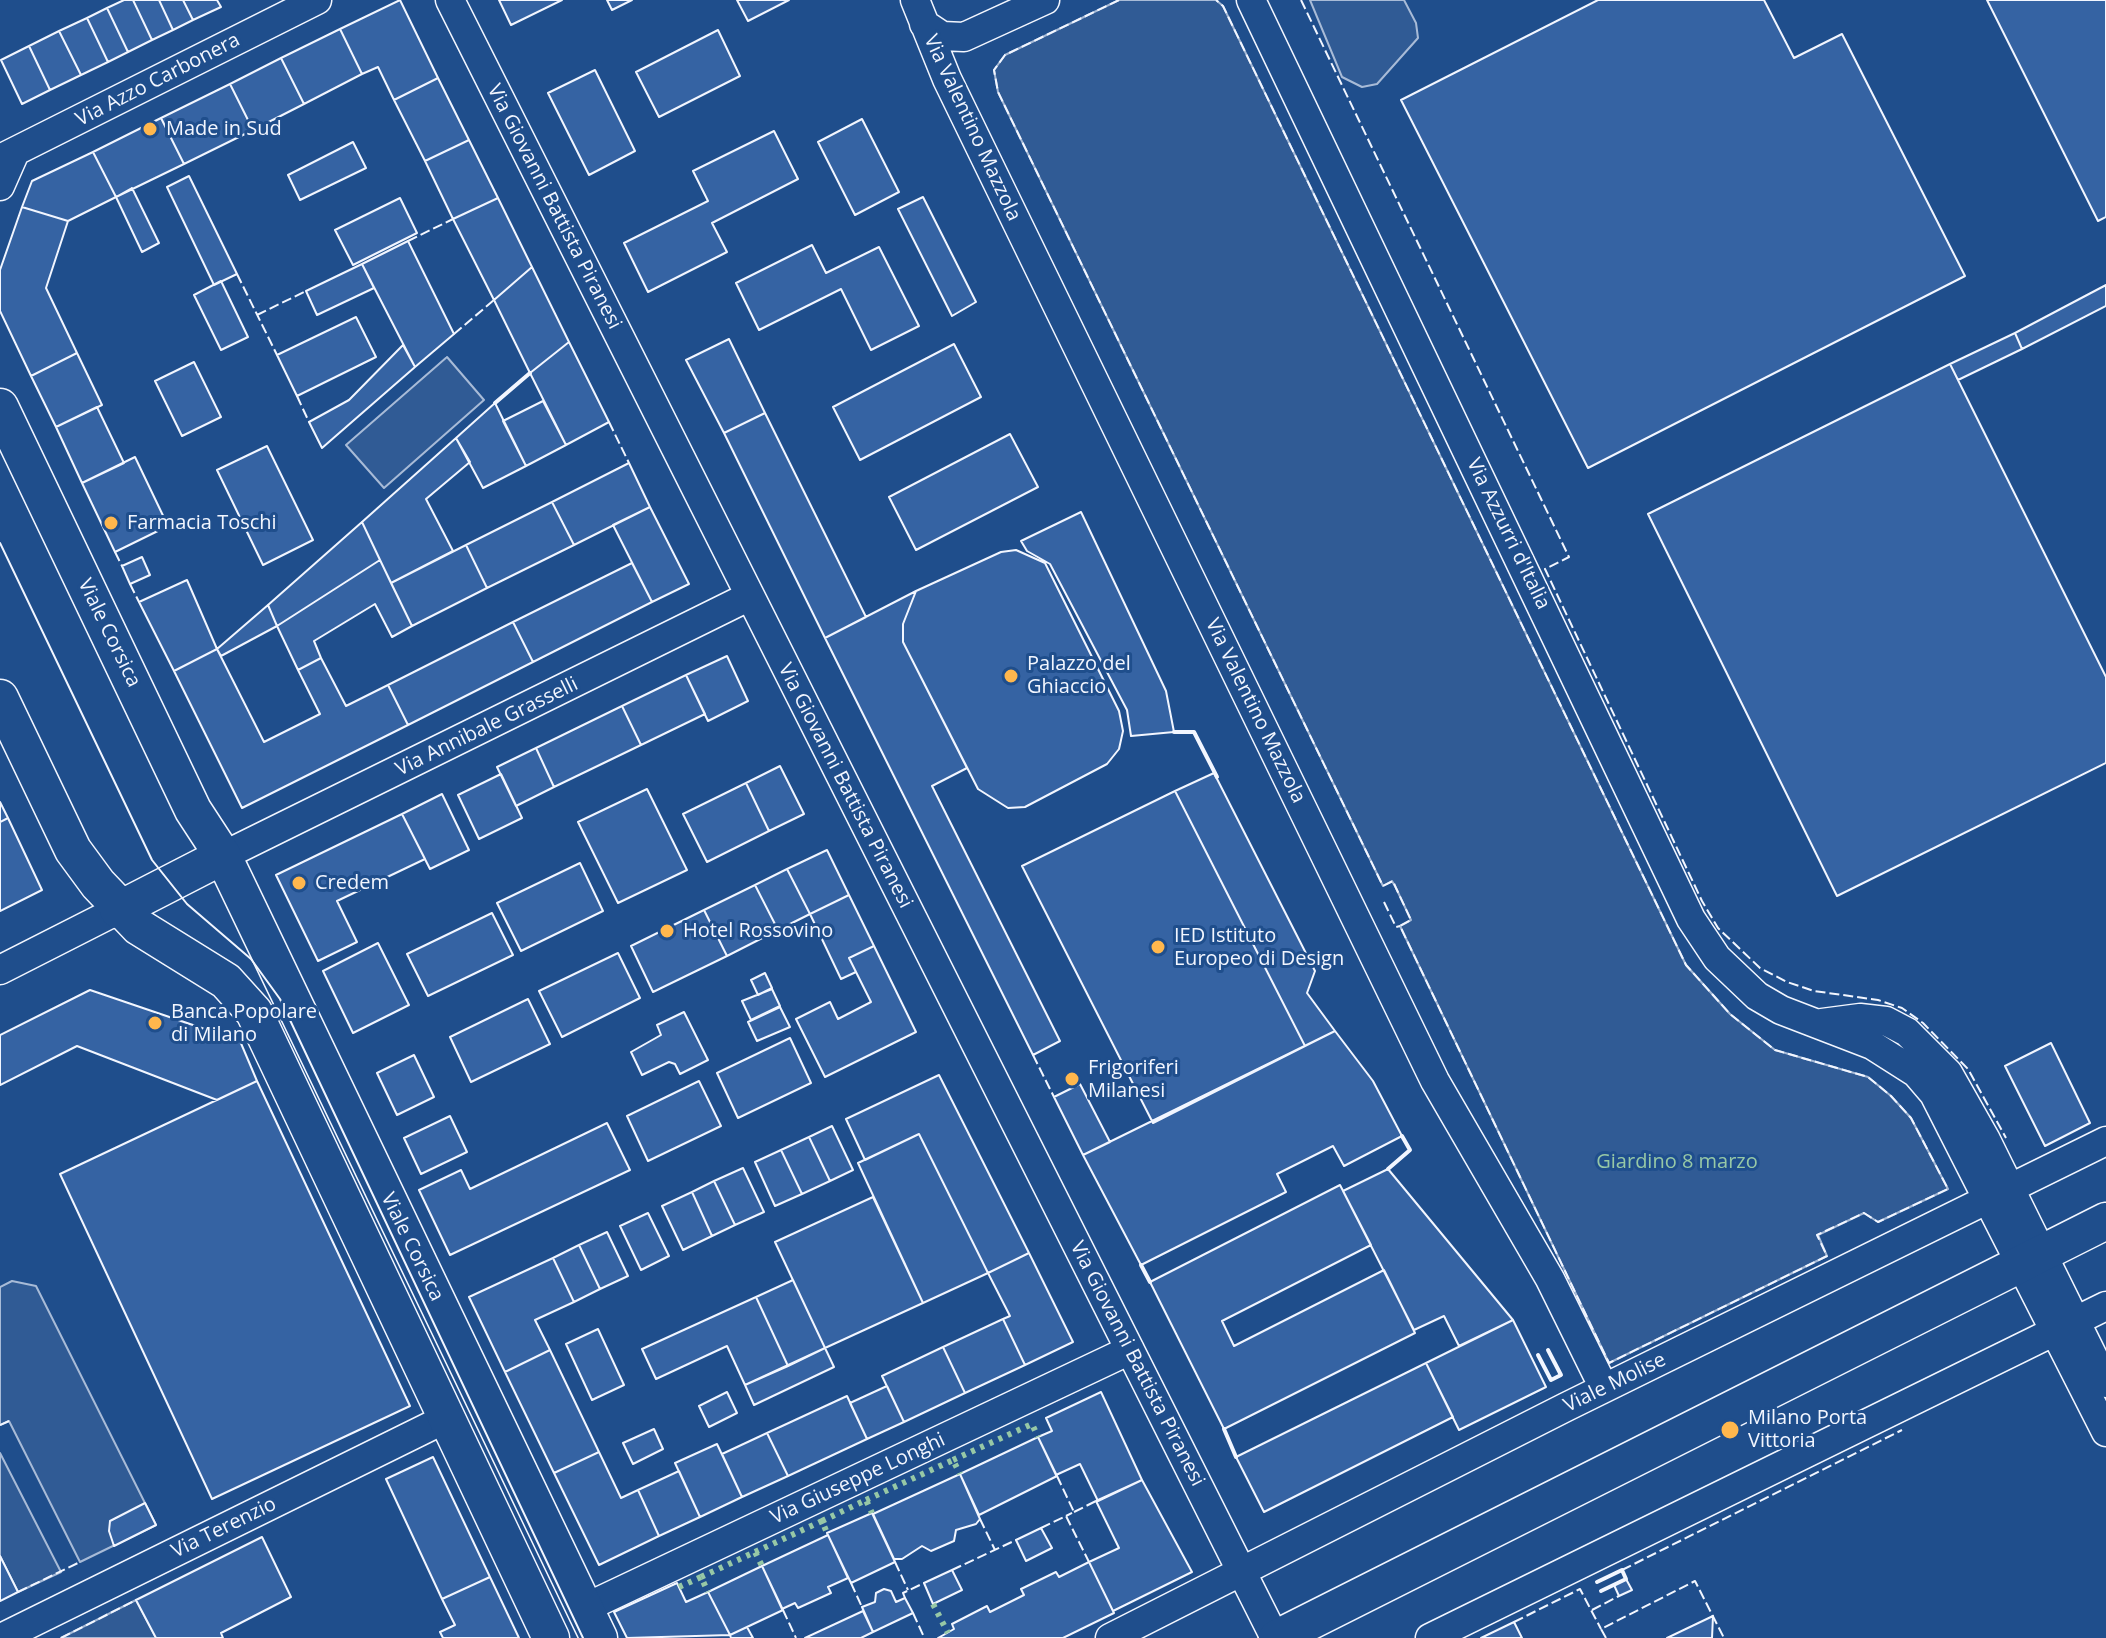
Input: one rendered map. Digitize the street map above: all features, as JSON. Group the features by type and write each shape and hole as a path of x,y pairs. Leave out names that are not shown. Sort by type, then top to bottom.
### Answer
{"main road":[{"name":"Viale Corsica","path":"0,407 193,810 223,856 592,1623"},
{"name":"Viale Corsica","path":"0,698 73,850 118,910 139,927 226,981 254,1012 551,1638"},
{"path":"118,910 223,856"},
{"path":"1276,1638 2106,1221"}],"street":[{"name":"Via Azzo Carbonera","path":"5,153 317,0"},
{"name":"Via Giovanni Battista Piranesi","path":"450,0 1276,1638"},
{"path":"920,8 933,32 954,39 971,35 1045,0"},
{"name":"Via Azzurri d'Italia","path":"1251,0 1691,919 1735,978 1781,1010 1814,1024 1860,1018 1886,1021 1907,1032 1956,1084 2000,1194"},
{"name":"Via Valentino Mazzola","path":"920,8 947,79 1435,1081 1550,1279 1604,1388"},
{"path":"0,186 5,153"},
{"name":"Via Annibale Grasselli","path":"223,856 750,596"},
{"path":"0,970 118,910"},
{"name":"Viale Molise","path":"1110,1638 1604,1388 2106,1141"},
{"path":"2000,1194 2065,1325 2106,1432"},
{"path":"1430,1638 2106,1306"},
{"path":"2065,1325 2106,1383"},
{"name":"Via Giuseppe Longhi","path":"592,1623 1130,1350"},
{"name":"Via Terenzio","path":"1,1638 447,1418"}],"green space":[{"name":"Giardino 8 marzo","path":"1119,0 1216,0 1223,6 1686,965 1730,1014 1775,1050 1868,1077 1891,1096 1911,1118 1948,1189 1878,1222 1864,1213 1818,1235 1827,1256 1609,1363 1400,926 1411,920 1396,888 1392,881 1383,886 998,92 994,70 1005,55"},
{"path":"1310,0 1404,0 1416,23 1418,38 1377,84 1362,87 1342,77"},
{"path":"447,357 484,400 384,488 346,445"},
{"path":"12,1281 36,1286 156,1525 80,1562 9,1421 0,1425 0,1287"},
{"path":"0,1453 61,1572 18,1592 0,1556"},
{"path":"136,1600 156,1638 61,1638"}],"building":[{"path":"124,0 133,0 152,40 128,52 107,8"},
{"path":"133,0 159,0 173,30 152,40"},
{"path":"159,0 183,0 193,20 173,30"},
{"path":"183,0 217,0 221,7 193,20"},
{"path":"400,0 438,78 394,100 378,67 362,74 340,29"},
{"path":"499,0 562,0 511,25"},
{"path":"607,0 632,0 612,10"},
{"path":"737,0 789,0 748,21"},
{"path":"1598,0 1764,0 1794,58 1842,34 1965,276 1588,468 1401,100"},
{"path":"1987,0 2106,0 2106,217 2098,221"},
{"path":"107,8 128,52 108,62 87,18"},
{"path":"87,18 108,62 81,75 59,31"},
{"path":"340,29 362,74 304,104 281,58"},
{"path":"718,30 740,76 659,117 636,72"},
{"path":"59,31 81,75 50,90 29,46"},
{"path":"29,46 50,90 22,104 1,60"},
{"path":"281,58 304,104 253,130 230,84"},
{"path":"595,70 635,151 589,175 548,93"},
{"path":"438,78 469,140 425,161 394,100"},
{"path":"230,84 253,130 184,164 161,118"},
{"path":"161,118 184,164 116,197 93,152"},
{"path":"862,119 899,192 855,215 818,142"},
{"path":"774,131 798,179 712,223 727,252 648,292 624,243 708,201 693,171"},
{"path":"469,140 498,198 453,219 425,161"},
{"path":"353,142 366,168 300,200 288,175"},
{"path":"93,152 116,197 68,221 22,207 32,181"},
{"path":"189,176 237,274 214,285 167,187"},
{"path":"132,188 159,243 142,252 116,197"},
{"path":"923,197 976,302 952,316 898,209"},
{"path":"400,198 417,233 353,265 335,230"},
{"path":"498,198 532,267 494,300 453,219"},
{"path":"22,207 68,221 46,288 77,353 31,376 0,311 0,270"},
{"path":"408,241 454,334 415,367 362,264"},
{"path":"812,245 826,273 879,247 919,326 871,350 841,289 759,330 736,283"},
{"path":"362,264 374,288 317,315 306,291"},
{"path":"532,267 569,342 530,373 494,300"},
{"path":"221,281 248,337 221,350 194,295"},
{"path":"2106,285 2106,306 2022,349 2015,333"},
{"path":"356,317 376,357 297,396 277,355"},
{"path":"2015,333 2022,349 1958,380 1950,364"},
{"path":"729,339 765,413 724,433 686,360"},
{"path":"569,342 609,422 566,445 530,373"},
{"path":"954,344 981,397 860,460 833,407"},
{"path":"403,345 415,367 322,448 309,422 349,400"},
{"path":"77,353 102,405 56,427 31,376"},
{"path":"194,362 221,417 182,436 155,381"},
{"path":"1950,364 2106,677 2106,763 1837,896 1648,514"},
{"path":"543,401 566,445 526,466 503,421"},
{"path":"495,403 526,466 483,488 456,438"},
{"path":"97,407 124,463 82,483 56,427"},
{"path":"765,413 866,617 825,638 724,433"},
{"path":"1010,434 1038,487 916,550 889,497"},
{"path":"456,438 470,462 426,499 453,551 391,583 362,522"},
{"path":"267,446 313,540 263,565 217,470"},
{"path":"135,457 168,526 115,552 82,483"},
{"path":"629,463 650,507 574,545 552,502"},
{"path":"552,502 574,545 487,588 466,545"},
{"path":"650,507 689,584 652,602 613,525"},
{"path":"1081,512 1166,691 1174,732 1131,736 1127,710 1050,564 1027,551 1021,541"},
{"path":"362,522 380,560 277,626 268,605"},
{"path":"466,545 487,588 412,626 391,583"},
{"name":"Palazzo del Ghiaccio","path":"1016,550 1045,563 1119,711 1123,731 1119,749 1107,764 1025,807 1008,808 978,789 903,642 903,624 916,591 1001,552"},
{"path":"142,557 150,575 130,584 122,566"},
{"path":"380,560 412,626 392,637 375,604 314,641 321,658 298,670 277,626"},
{"path":"632,563 652,602 533,662 513,622"},
{"path":"187,580 217,649 174,671 139,602"},
{"path":"916,591 903,624 903,642 967,768 932,786 1060,1041 1033,1055 825,638"},
{"path":"268,605 277,626 221,656 217,649"},
{"path":"513,622 533,662 408,725 388,685"},
{"path":"217,649 264,742 320,714 298,670 321,658 346,706 388,685 408,725 242,808 174,671"},
{"path":"727,656 748,701 708,721 686,675"},
{"path":"686,675 705,714 641,745 622,706"},
{"path":"622,706 641,745 554,787 536,748"},
{"path":"536,748 554,787 516,806 497,767"},
{"path":"780,766 804,814 769,831 746,783"},
{"path":"1214,773 1315,971 1307,993 1335,1031 1305,1046 1175,791"},
{"path":"501,774 522,818 479,839 458,795"},
{"path":"746,783 769,831 707,862 683,814"},
{"path":"647,789 687,870 618,903 578,822"},
{"path":"1175,791 1305,1046 1153,1123 1022,866"},
{"path":"442,794 469,850 430,869 402,814"},
{"path":"0,802 8,818 0,822"},
{"path":"402,814 425,859 337,901 357,942 318,961 276,875"},
{"path":"8,818 42,890 0,911 0,822"},
{"path":"827,850 849,895 810,914 787,869"},
{"path":"580,863 603,911 521,951 497,903"},
{"path":"787,869 810,914 778,930 755,885"},
{"path":"755,885 778,930 727,956 704,910"},
{"path":"849,895 874,946 849,958 856,972 841,979 810,914"},
{"path":"704,910 727,956 653,992 631,946"},
{"path":"492,913 513,955 428,996 407,954"},
{"path":"378,943 409,1005 353,1033 323,971"},
{"path":"874,946 916,1032 825,1077 796,1019 830,1002 838,1019 871,1002 849,958"},
{"path":"618,953 640,998 562,1037 539,991"},
{"path":"765,973 772,988 758,995 751,980"},
{"path":"772,989 780,1006 751,1020 742,1001"},
{"path":"90,990 240,1041 257,1081 217,1100 77,1046 0,1085 0,1035"},
{"path":"528,999 550,1044 471,1082 450,1037"},
{"path":"780,1007 790,1027 757,1041 748,1022"},
{"path":"684,1012 708,1060 680,1074 675,1064 669,1062 642,1075 631,1052 661,1035 657,1025"},
{"path":"1335,1031 1373,1081 1402,1136 1344,1166 1333,1146 1277,1174 1286,1192 1141,1265 1083,1155"},
{"path":"790,1038 811,1083 738,1118 717,1073"},
{"path":"2051,1043 2090,1123 2045,1146 2005,1066"},
{"path":"414,1055 434,1097 397,1115 377,1073"},
{"path":"939,1075 1029,1253 988,1273 919,1134 865,1160 846,1119"},
{"path":"257,1081 410,1406 212,1499 60,1174"},
{"path":"699,1081 721,1126 648,1161 627,1116"},
{"path":"1080,1084 1110,1142 1083,1155 1054,1097"},
{"path":"450,1116 467,1152 421,1174 404,1138"},
{"path":"607,1123 630,1170 450,1255 419,1190 461,1170 470,1189"},
{"path":"832,1126 853,1170 830,1181 809,1137"},
{"path":"919,1134 988,1273 923,1303 858,1163"},
{"path":"809,1137 830,1181 802,1194 781,1150"},
{"path":"781,1150 802,1194 775,1206 755,1162"},
{"path":"743,1168 764,1212 735,1225 714,1181"},
{"path":"1388,1169 1513,1320 1459,1346 1444,1316 1414,1330 1343,1191"},
{"path":"714,1181 735,1225 712,1236 692,1192"},
{"path":"1340,1185 1371,1245 1222,1321 1234,1346 1384,1270 1415,1333 1224,1429 1150,1282"},
{"path":"692,1192 712,1236 683,1250 662,1206"},
{"path":"873,1197 923,1303 825,1348 775,1242"},
{"path":"648,1213 669,1256 641,1270 620,1226"},
{"path":"607,1232 628,1276 600,1289 579,1245"},
{"path":"579,1245 600,1289 574,1302 553,1258"},
{"path":"1029,1253 1073,1342 1025,1365 1003,1319 1010,1316 988,1273"},
{"path":"553,1258 574,1302 535,1320 550,1350 505,1372 469,1297"},
{"path":"793,1280 825,1348 788,1366 756,1297"},
{"path":"756,1297 788,1366 745,1385 727,1346 656,1379 642,1349"},
{"path":"1003,1319 1025,1365 965,1393 943,1347"},
{"path":"1513,1320 1546,1387 1459,1430 1426,1363"},
{"path":"598,1329 624,1385 592,1400 566,1344"},
{"path":"943,1347 965,1393 904,1422 882,1376"},
{"path":"825,1348 834,1367 754,1405 745,1385"},
{"path":"550,1350 599,1452 554,1473 505,1372"},
{"path":"1426,1363 1453,1417 1264,1512 1236,1457"},
{"path":"887,1386 904,1422 867,1439 850,1403"},
{"path":"727,1392 737,1413 709,1427 699,1406"},
{"path":"1101,1392 1142,1480 1098,1501 1080,1464 1056,1475 1038,1437 1052,1431 1046,1418"},
{"path":"847,1396 867,1439 788,1476 767,1433"},
{"path":"654,1429 663,1449 633,1464 623,1443"},
{"path":"767,1433 788,1476 742,1497 722,1454"},
{"path":"1038,1437 1057,1476 979,1515 960,1474"},
{"path":"717,1444 742,1497 700,1517 675,1463"},
{"path":"599,1452 621,1498 638,1490 659,1536 599,1565 554,1473"},
{"path":"433,1457 490,1577 442,1599 386,1479"},
{"path":"679,1471 700,1517 659,1536 638,1490"},
{"path":"960,1474 980,1519 976,1524 956,1530 954,1541 931,1551 922,1546 902,1559 894,1559 873,1514"},
{"path":"1142,1480 1192,1572 1113,1611 1089,1562 1119,1548 1096,1501"},
{"path":"145,1503 156,1525 114,1546 109,1531 110,1521"},
{"path":"872,1513 895,1562 851,1583 827,1533"},
{"path":"1041,1528 1052,1548 1026,1561 1016,1540"},
{"path":"828,1535 848,1578 828,1587 831,1593 798,1608 795,1603 782,1609 762,1566"},
{"path":"262,1537 291,1597 221,1633 223,1638 156,1638 136,1600"},
{"path":"0,1556 18,1592 0,1601"},
{"path":"1089,1562 1114,1613 1063,1638 938,1638 954,1629 952,1624 987,1606 990,1612 1024,1595 1021,1589 1056,1572 1059,1577"},
{"path":"762,1566 783,1610 730,1635 708,1592"},
{"path":"952,1570 962,1590 933,1604 924,1583"},
{"path":"490,1577 519,1638 443,1638 440,1632 455,1625 442,1599"},
{"path":"1626,1579 1632,1590 1619,1596 1614,1585"},
{"path":"677,1583 686,1602 708,1592 730,1635 627,1638 614,1612"},
{"path":"884,1589 891,1591 896,1602 905,1598 913,1613 873,1632 862,1607 875,1602 876,1593"},
{"path":"863,1611 873,1632 861,1638 805,1638"},
{"path":"1713,1616 1712,1638 1667,1638"},
{"path":"1514,1622 1522,1638 1481,1638"},
{"path":"747,1627 753,1638 731,1638 730,1635"}],"tram line":[{"path":"0,543 152,860 187,904 251,959 280,999 583,1638"}],"hedge":[{"path":"953,1460 1032,1424 1038,1437"},
{"path":"866,1500 953,1460 960,1474"},
{"path":"822,1521 866,1500 872,1513"},
{"path":"755,1552 822,1521 827,1533"},
{"path":"701,1577 755,1552 762,1566"},
{"path":"679,1587 701,1577 708,1592"},
{"path":"933,1604 948,1633"}],"fence":[{"path":"1119,0 1005,55 994,70 998,92 1383,886 1393,881 1411,920 1400,926 1609,1363 1827,1256 1817,1235 1864,1213 1878,1222 1948,1189 1911,1118 1891,1096 1868,1077 1775,1050 1730,1014 1686,965 1223,6 1216,0"},
{"path":"1301,0 1569,557 1545,569 1702,901 1718,928 1760,968 1787,982 1814,991 1878,1000 1902,1008 1923,1023 1968,1069 2006,1138"},
{"path":"408,241 453,219"},
{"path":"237,274 277,355"},
{"path":"257,315 306,291"},
{"path":"454,334 494,300"},
{"path":"297,396 309,422"},
{"path":"609,422 629,463"},
{"path":"115,552 122,566"},
{"path":"130,584 139,602"},
{"path":"1384,902 1396,927 1400,926"},
{"path":"1033,1055 1054,1097"},
{"path":"0,1425 9,1421"},
{"path":"1622,1570 1902,1430"},
{"path":"1057,1476 1074,1512 1066,1516"},
{"path":"1074,1512 1096,1501"},
{"path":"1041,1528 1066,1516 1089,1562"},
{"path":"980,1519 995,1550"},
{"path":"952,1570 1016,1540"},
{"path":"18,1592 80,1562"},
{"path":"895,1562 908,1590"},
{"path":"1606,1638 1601,1629 1695,1581 1724,1638"},
{"path":"851,1583 862,1607"},
{"path":"905,1598 903,1593 924,1583"},
{"path":"1514,1622 1580,1589 1601,1629"},
{"path":"1592,1610 1619,1596"},
{"path":"61,1638 136,1600"},
{"path":"783,1610 796,1638"},
{"path":"913,1613 924,1637"}],"wall":[{"path":"495,403 530,373"},
{"path":"1174,732 1194,732 1217,777"},
{"path":"1388,1169 1410,1150 1402,1136"},
{"path":"1141,1265 1150,1282"},
{"path":"1538,1355 1551,1380 1561,1375 1548,1350"},
{"path":"1224,1429 1236,1457"},
{"path":"1597,1582 1622,1570 1626,1579 1601,1591"}],"place":[{"name":"Made in Sud","path":"150,129"},
{"name":"Farmacia Toschi","path":"111,523"},
{"name":"Palazzo del Ghiaccio","path":"1011,676"},
{"name":"Credem","path":"299,883"},
{"name":"Hotel Rossovino","path":"667,931"},
{"name":"IED Istituto Europeo di Design","path":"1158,947"},
{"name":"Banca Popolare di Milano","path":"155,1023"},
{"name":"Frigoriferi Milanesi","path":"1072,1079"},
{"name":"Milano Porta Vittoria","path":"1730,1430"}]}
